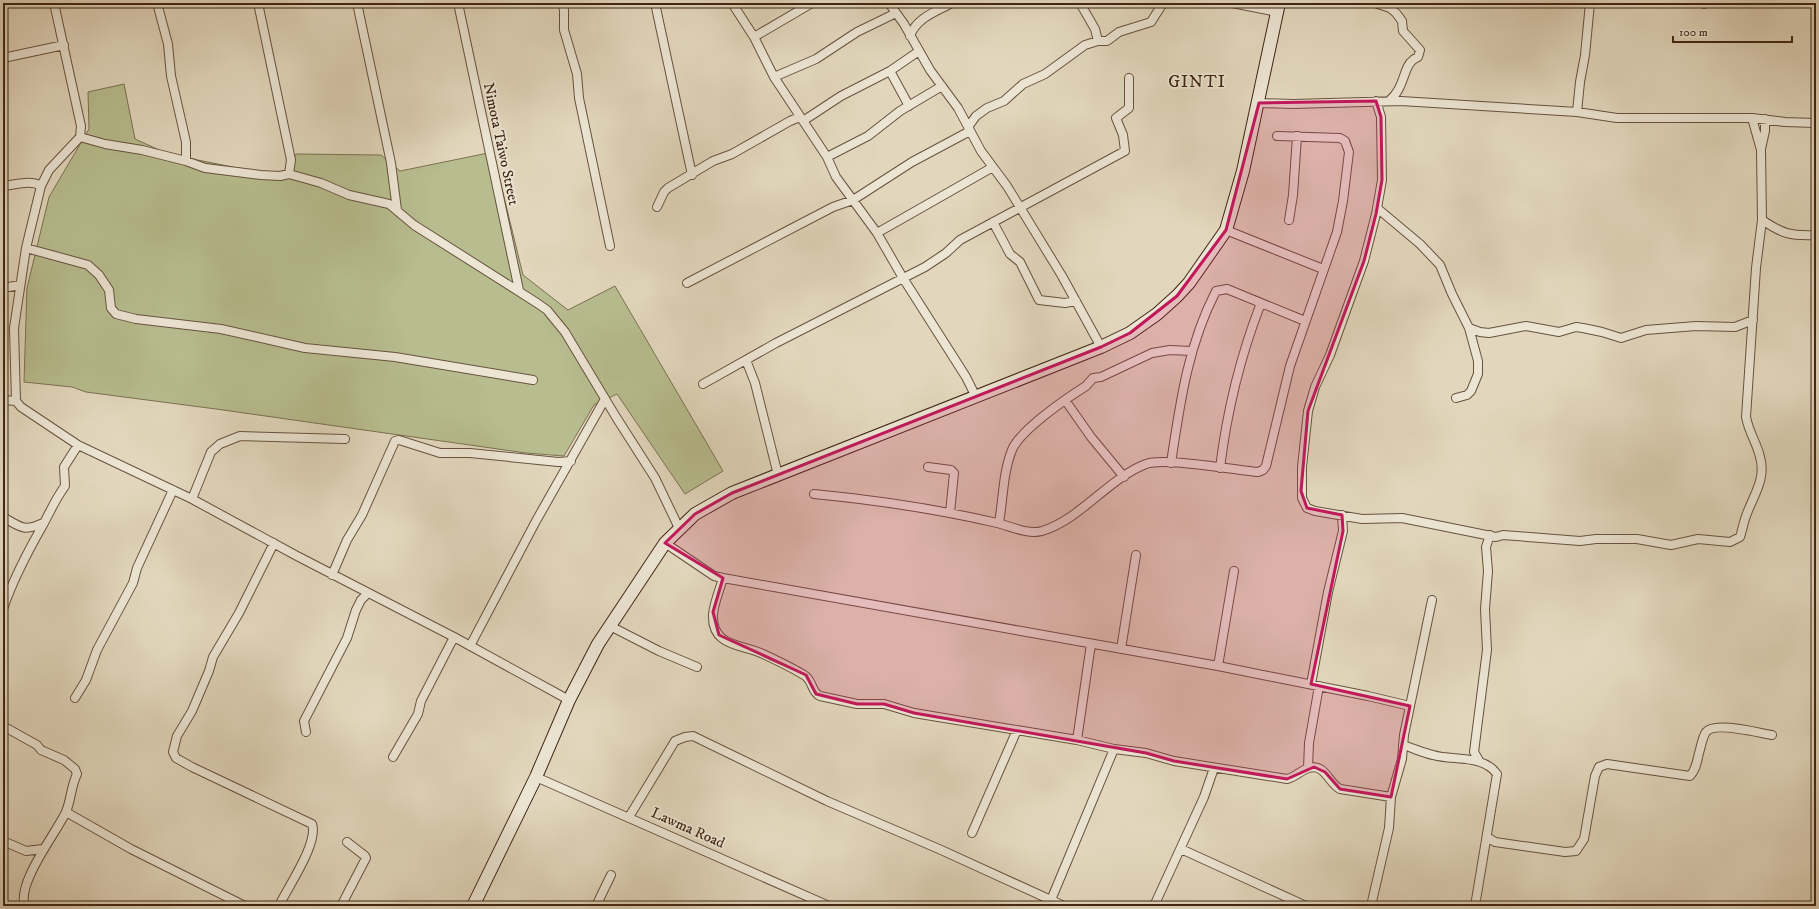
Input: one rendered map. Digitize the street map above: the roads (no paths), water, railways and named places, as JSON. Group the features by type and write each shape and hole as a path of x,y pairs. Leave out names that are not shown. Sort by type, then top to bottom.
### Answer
{"main road":[{"path":"473,906 536,777 569,700 598,644 665,543 679,528 706,506 732,493 1101,347 1130,333 1157,314 1189,283 1226,230 1243,171 1259,103 1278,8"}],"street":[{"path":"54,3 82,126 80,137 49,170 41,186 26,248 14,328 16,401 21,407 78,445 192,499 332,575 454,637 569,700"},
{"path":"157,3 168,44 171,76 186,142 186,161"},
{"path":"258,3 291,160 289,174"},
{"path":"357,3 391,163 397,210"},
{"name":"Nimota Taiwo Street","path":"458,3 518,290"},
{"path":"562,3 564,10 564,30 577,74 579,98 610,246"},
{"path":"655,3 692,175"},
{"path":"732,3 754,37 774,76 827,157 836,177 877,233 903,278 962,371 976,397"},
{"path":"754,37 812,3"},
{"path":"889,3 930,70 958,108 981,151 1020,208 1076,301 1101,347"},
{"path":"910,36 913,29 921,21 952,3"},
{"path":"1080,3 1095,29 1098,41"},
{"path":"687,283 833,207 853,200 912,162 969,129 976,116 988,108 1004,101 1023,84 1045,74 1085,45 1098,41 1107,41 1119,32 1151,22 1163,3"},
{"path":"1232,3 1278,8"},
{"path":"1374,3 1390,8 1396,13 1402,20 1403,30 1420,50 1418,57 1412,60 1397,93 1389,100"},
{"path":"1577,112 1580,82 1586,55 1590,3"},
{"path":"774,76 816,59 857,32 896,13"},
{"path":"3,58 64,45"},
{"path":"657,207 664,192 668,188 692,175 713,161 732,154 790,121 802,119 841,96 890,71 919,51"},
{"path":"890,71 909,106"},
{"path":"703,384 776,342 848,305 877,293 925,267 946,253 960,240 1125,151 1123,135 1116,118 1129,108 1129,78"},
{"path":"827,157 868,136 909,106 942,86"},
{"path":"1259,103 1293,104 1389,100 1577,112 1631,118 1752,118 1785,122 1816,123"},
{"path":"1376,101 1381,117 1382,180 1377,208 1364,261 1330,355 1315,387 1308,411 1304,439 1301,491 1303,502 1307,508 1315,512 1362,519 1402,518 1490,535 1580,541 1632,538 1671,545 1698,539 1730,542 1740,537 1744,520 1761,480 1761,458 1749,433 1746,417 1756,268 1762,220 1761,150 1765,131 1765,119"},
{"path":"1752,118 1761,150"},
{"path":"814,494 950,512 1026,530 1041,531 1071,516 1124,477 1147,464 1171,463 1258,472 1263,470 1266,466 1290,366 1337,232 1344,201 1349,152 1348,146 1340,138 1277,136"},
{"path":"1289,220 1293,195 1297,136"},
{"path":"80,137 99,143 142,150 186,161 205,168 261,175 280,176 289,174 321,183 349,195 379,201 397,210 432,238 518,290 547,310 556,319 655,478 679,528"},
{"path":"877,233 993,168"},
{"path":"3,186 30,182 41,186"},
{"path":"1377,208 1420,244 1440,265 1452,294 1469,328 1478,361 1478,374 1471,391 1467,395 1456,398"},
{"path":"1762,220 1780,232 1799,235 1816,235"},
{"path":"993,222 1010,254 1020,262 1039,300 1065,303 1076,301"},
{"path":"1226,230 1323,269"},
{"path":"26,248 88,265 99,275 109,290 111,308 116,314 136,319 221,330 305,348 395,357 533,380"},
{"path":"3,288 20,285"},
{"path":"1171,463 1182,393 1191,352 1207,308 1216,291 1227,289 1305,321"},
{"path":"1220,468 1232,391 1247,338 1261,303"},
{"path":"1469,328 1480,332 1489,333 1526,326 1559,332 1576,328 1584,328 1621,338 1646,330 1696,326 1735,327 1753,320"},
{"path":"999,523 1008,464 1012,449 1023,434 1065,400 1086,386 1093,378 1102,377 1152,353 1170,350 1191,352"},
{"path":"746,360 756,383 778,475"},
{"path":"470,646 536,521 605,399"},
{"path":"3,400 16,401"},
{"path":"1065,400 1091,437 1124,477"},
{"path":"192,499 211,452 220,444 240,436 344,439"},
{"path":"332,575 347,540 362,515 395,441 399,440 440,454 470,453 558,462 571,461"},
{"path":"3,609 7,594 21,569 28,548 44,523 57,496 65,486 64,467 78,445"},
{"path":"928,467 951,470 954,473 950,512"},
{"path":"75,698 86,680 97,650 133,582 173,490"},
{"path":"1308,768 1315,685 1328,592 1343,531 1342,515"},
{"path":"3,517 26,528 32,529 44,523"},
{"path":"1480,762 1474,752 1487,650 1485,609 1488,571 1486,547 1490,535"},
{"path":"274,543 239,613 213,657 209,671 192,711 177,736 173,752 176,758 192,768 312,824 312,841 279,906"},
{"path":"665,543 714,576 723,578 1218,666 1410,706"},
{"path":"1121,649 1136,555"},
{"path":"1218,666 1234,571"},
{"path":"723,578 713,612 715,628 719,635 734,645 762,653 806,676 816,694 857,704 884,704 914,713 1077,740 1114,749 1146,753 1174,761 1214,768 1240,770 1286,779 1292,778 1308,768 1314,767 1325,772 1335,786 1340,789 1391,797"},
{"path":"306,732 304,722 347,638 356,610 361,600 368,593"},
{"path":"1371,906 1389,828 1391,797 1402,759 1410,706 1432,600"},
{"path":"610,626 659,651 697,667"},
{"path":"393,756 418,714 421,701 454,637"},
{"path":"1077,740 1092,644"},
{"path":"3,726 37,745 41,750 64,760 75,769 77,774 72,783 66,812 43,849 24,892 23,900 26,906"},
{"path":"1487,837 1495,842 1565,852 1576,851 1584,839 1596,776 1599,767 1602,765 1607,764 1690,776 1695,769 1704,736 1709,729 1714,727 1728,727 1772,735"},
{"path":"972,833 1017,730"},
{"path":"629,817 675,742 685,737 693,736 809,793 1064,906"},
{"path":"1403,745 1432,755 1480,762 1492,768 1497,774 1475,906"},
{"path":"1051,900 1114,749"},
{"path":"1465,759 1474,752"},
{"path":"1154,906 1204,797 1214,768"},
{"name":"Lawma Road","path":"536,777 829,906"},
{"path":"66,812 229,903 245,906"},
{"path":"3,841 26,851 43,849"},
{"path":"340,906 366,858 347,842"},
{"path":"1181,849 1306,906"},
{"path":"596,906 611,875"}],"district":[{"name":"GINTI","path":"1197,82"}]}
